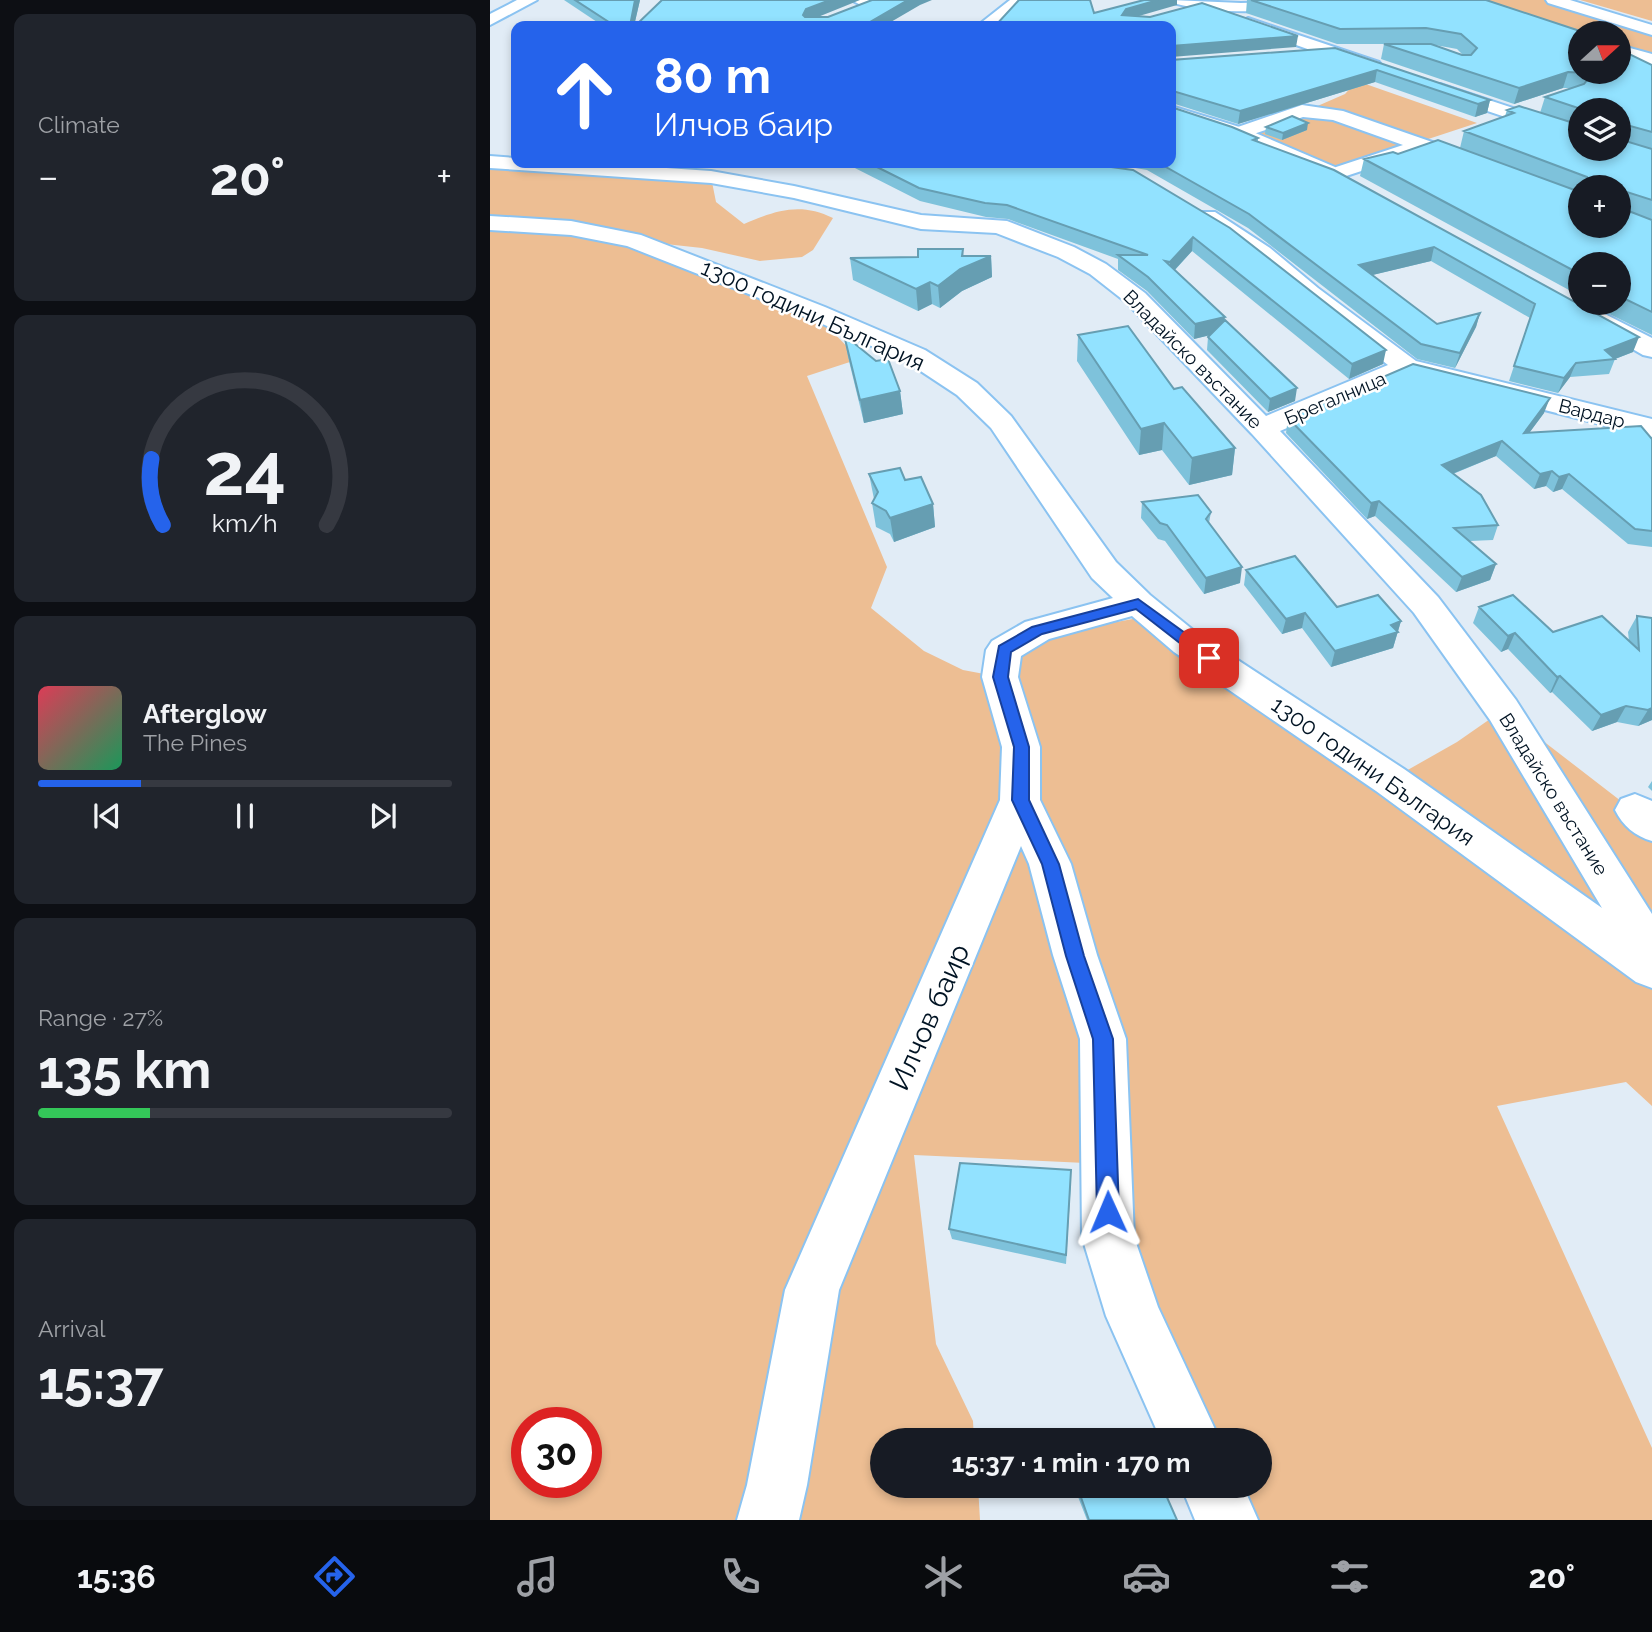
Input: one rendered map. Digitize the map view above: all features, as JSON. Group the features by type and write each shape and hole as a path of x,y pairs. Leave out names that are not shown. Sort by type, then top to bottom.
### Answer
{"street":[{"path":"490,20 529,0"},
{"path":"992,21 1020,0"},
{"path":"1180,0 1209,4 1346,0"},
{"path":"1554,0 1652,30"},
{"path":"1580,0 1652,21"},
{"path":"1167,16 1209,4 1332,52 1359,70 1391,72"},
{"path":"1291,55 1384,52"},
{"path":"1631,54 1652,60"},
{"path":"1631,64 1652,74"},
{"path":"1428,85 1568,132"},
{"path":"1239,133 1306,109 1331,96"},
{"path":"1488,123 1548,102"},
{"path":"1306,109 1336,115 1490,169"},
{"path":"1176,114 1239,133 1334,174 1366,191"},
{"path":"1334,174 1450,136"},
{"name":"Владайско въстание","path":"490,162 511,163"},
{"name":"Владайско въстание","path":"578,168 711,177 794,192 921,222 999,226 1066,252 1098,269 1127,291 1262,428 1426,605 1503,710 1652,952"},
{"name":"Вардар","path":"1183,202 1254,247 1407,367 1652,428"},
{"name":"1300 години България","path":"490,223 571,229 633,240 673,254 916,356 967,389 1001,422 1104,570 1186,643 1390,780 1652,968"},
{"path":"1591,315 1649,345"},
{"name":"Брегалница","path":"1262,428 1407,367"},
{"name":"Илчов баир","path":"768,1520 777,1485 812,1290 1020,800 1021,747 1000,677 1004,650 1037,630 1138,603"},
{"path":"1020,800 1050,864 1075,956 1103,1039 1108,1237 1134,1316 1185,1428"},
{"path":"1217,1498 1227,1520"}],"shaded area":[{"path":"1459,0 1554,0 1623,21 1568,21 1568,30"},
{"path":"1580,0 1652,0 1652,21"},
{"path":"1631,24 1652,30 1652,74 1631,64"},
{"path":"1357,81 1477,123 1334,170 1249,136 1345,94"},
{"path":"490,162 511,163 511,168 578,168 711,177 716,202 744,224 778,212 799,209 833,218 813,250 802,257 760,261 702,248 638,241 800,312 828,327 859,359 807,376 887,567 871,608 924,651 963,670 1011,679 1016,650 1047,635 1138,618 1390,780 1457,742 1503,710 1652,825 1652,1106 1626,1082 1497,1106 1652,1448 1652,1520 1227,1520 1217,1498 1272,1498 1272,1428 1185,1428 1134,1316 1107,1164 914,1155 936,1344 973,1421 973,1428 870,1428 870,1498 979,1498 980,1520 490,1520"}],"building":[{"path":"575,0 635,0 631,21 607,21"},
{"path":"662,0 830,0 806,9 803,15 828,17 872,0 908,0 872,21 640,21"},
{"path":"1019,0 1090,0 1094,13 1144,0 1158,0 1126,9 1122,15 1150,17 1202,3 1298,36 1176,46 1176,21 1000,21"},
{"path":"1251,0 1486,0 1568,27 1568,72 1519,88 1384,44 1431,44 1462,55 1471,55 1477,48 1461,34 1426,28 1340,29"},
{"path":"1335,48 1490,100 1478,104 1377,70 1240,111 1176,92 1176,60"},
{"path":"1631,55 1652,65 1652,132 1631,126 1631,98 1568,98 1568,105 1545,97 1584,84 1631,84"},
{"path":"1519,106 1568,121 1568,161 1631,161 1631,143 1652,149 1652,200 1631,193 1631,175 1582,175 1464,131 1514,113 1507,110"},
{"path":"1176,109 1232,127 1258,138 1253,140 1334,170 1568,298 1568,315 1599,315 1639,337 1605,350 1615,359 1576,363 1564,378 1514,366 1535,304 1434,247 1359,265 1437,324 1480,313 1460,353 1421,344 1249,214 1168,168 1176,168"},
{"path":"1292,116 1308,123 1283,133 1266,127"},
{"path":"1438,140 1568,188 1568,238 1631,238 1631,212 1652,220 1652,312 1631,302 1631,252 1568,252 1568,268 1364,159 1393,152 1398,154"},
{"path":"879,168 1133,170 1230,228 1386,350 1352,364 1193,237 1170,262 1165,261 1225,317 1195,324 1148,277 1118,255 1148,255 1007,205 985,203 919,188"},
{"path":"918,249 963,249 962,256 991,256 960,269 938,286 930,282 916,289 850,258 918,257"},
{"path":"1225,320 1297,388 1270,399 1208,337"},
{"path":"1128,326 1174,389 1182,387 1235,448 1192,458 1164,423 1141,429 1078,335"},
{"path":"844,335 876,361 888,359 900,391 860,400"},
{"path":"1413,364 1550,398 1524,433 1641,426 1652,439 1652,531 1635,529 1569,474 1559,477 1552,471 1540,474 1502,441 1442,465 1481,495 1498,525 1454,528 1496,564 1462,577 1379,501 1371,503 1288,418"},
{"path":"900,468 905,480 921,477 933,504 890,518 886,511 872,503 878,492 869,474"},
{"path":"1198,495 1211,512 1206,519 1242,567 1206,578 1167,525 1160,523 1142,502"},
{"path":"1295,556 1337,607 1378,595 1401,621 1391,625 1398,632 1335,651 1305,613 1286,619 1246,570"},
{"path":"1513,595 1553,632 1602,616 1639,650 1637,616 1652,618 1652,708 1648,710 1626,706 1601,715 1560,676 1557,677 1515,633 1508,636 1479,607"},
{"path":"960,1163 1071,1170 1066,1255 949,1229"},
{"path":"1081,1498 1167,1498 1177,1520 1089,1520"}],"route":[{"path":"1108,1212 1103,1039 1075,956 1050,864 1020,800 1021,747 1012,709 1000,677 1004,650 1037,630 1138,603 1186,643 1209,658"}]}
